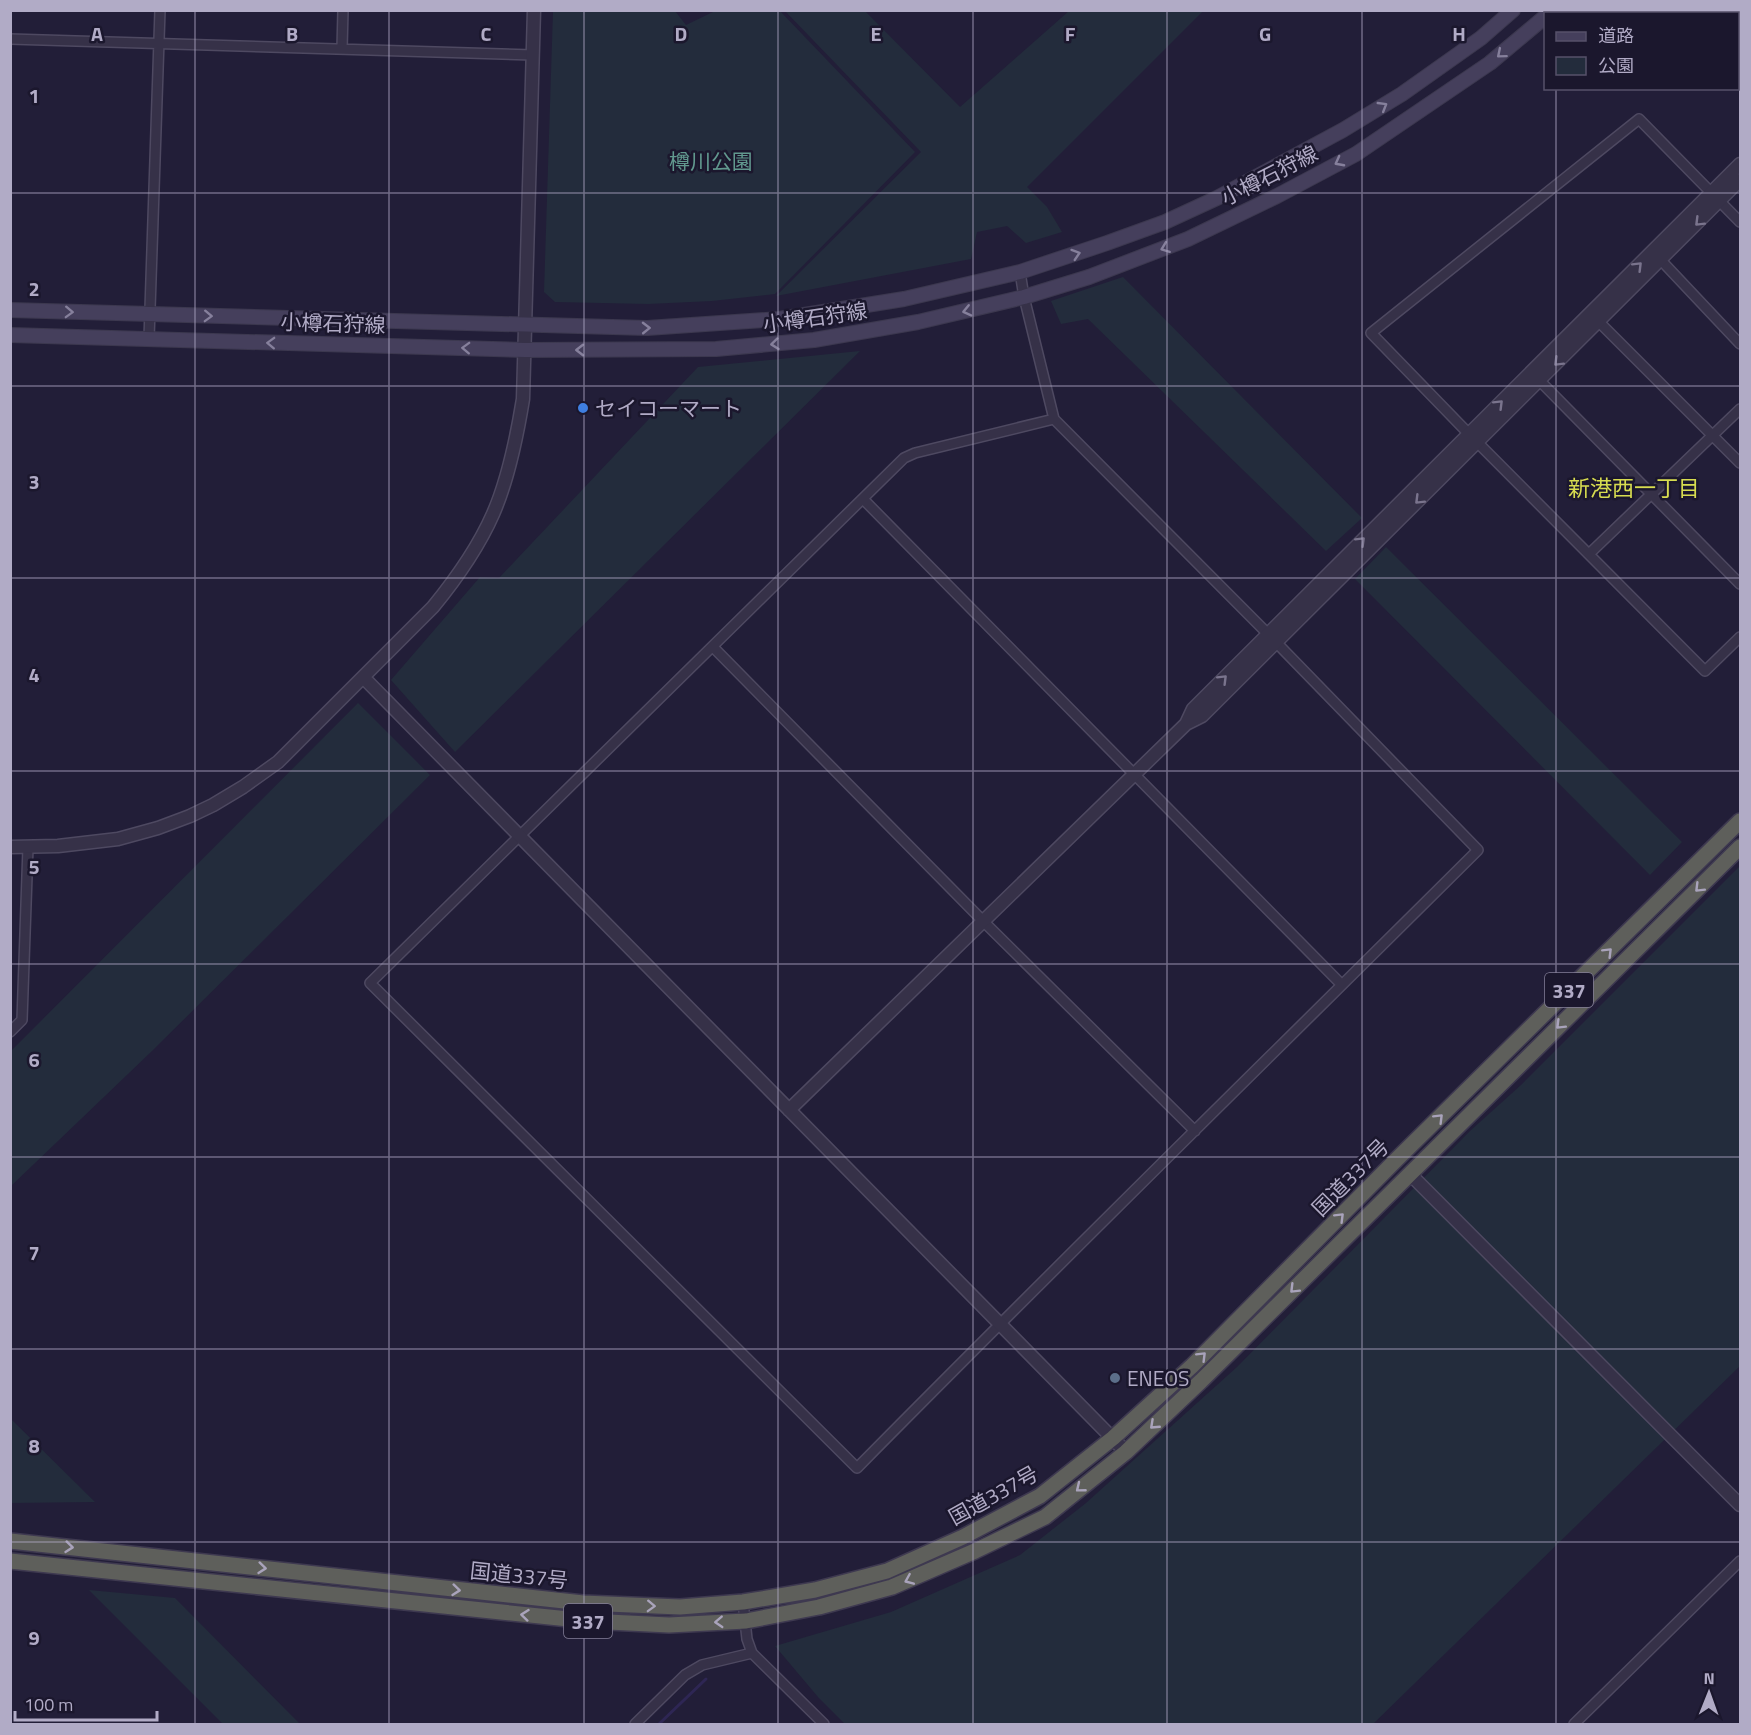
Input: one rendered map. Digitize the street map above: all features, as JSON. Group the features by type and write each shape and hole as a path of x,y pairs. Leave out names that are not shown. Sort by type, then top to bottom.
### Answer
{"highway":[{"name":"国道337号","path":"10,1541 583,1604 680,1607 743,1602 814,1590 887,1571 963,1537 1040,1496 1113,1438 1192,1366 1397,1159 1740,821"},
{"name":"国道337号","path":"10,1561 588,1621 669,1625 746,1620 819,1607 892,1587 1045,1517 1125,1452 1201,1381 1740,847"}],"main road":[{"name":"小樽石狩線","path":"10,310 647,328 779,319 904,299 1020,272 1155,225 1217,198 1343,130 1402,94 1481,38 1513,10"},
{"name":"小樽石狩線","path":"10,335 525,350 716,349 814,340 918,322 1024,297 1089,277 1188,239 1277,196 1356,154 1490,63 1544,18"}],"street":[{"path":"149,339 160,10"},
{"path":"342,49 343,10"},
{"path":"10,847 58,846 118,839 190,816 243,787 278,762 433,607 455,580 493,514 517,436 523,399 534,10"},
{"path":"10,39 533,55"},
{"path":"1740,222 1639,119 1371,333 1705,671 1740,636"},
{"path":"789,1110 1186,724 1193,709 1272,638 1536,376 1715,197 1740,164"},
{"path":"1715,197 1740,180"},
{"path":"1657,255 1740,344"},
{"path":"1020,272 1054,419 1272,638 1478,850 999,1323 857,1468 370,983 904,458 915,453 1054,419"},
{"path":"1595,317 1740,463"},
{"path":"1536,376 1740,584"},
{"path":"1589,555 1740,409"},
{"path":"863,499 1342,985"},
{"path":"713,646 983,921 1195,1131"},
{"path":"363,677 1125,1452"},
{"path":"10,1032 22,1020 28,847"},
{"path":"1397,1159 1740,1505"},
{"path":"1574,1725 1740,1560"},
{"path":"743,1602 747,1639 753,1653 824,1725"},
{"path":"635,1725 685,1675 702,1665 753,1653"}],"green space":[{"name":"樽川公園","path":"553,11 675,11 686,25 715,11 780,11 915,152 775,294 712,301 648,304 555,302 544,292"},
{"path":"785,11 865,11 960,107 1069,11 1203,11 1027,187 1047,207 1062,232 1026,243 1007,226 977,232 971,259 776,296 921,152"},
{"path":"1123,277 1362,518 1326,551 1088,319 1061,324 1051,301"},
{"path":"860,351 455,752 391,680 480,577 499,578 698,367"},
{"path":"1386,547 1682,842 1650,875 1355,579"},
{"path":"358,703 430,775 152,1051 11,1186 11,1051"},
{"path":"1740,866 1740,1366 1373,1724 845,1724 818,1697 775,1646 891,1612 1020,1555 1086,1503 1237,1367 1470,1131 1521,1085"},
{"path":"11,1419 95,1502 11,1503"},
{"path":"89,1590 175,1598 300,1724 223,1724"}],"waterway":[{"path":"659,1724 706,1679"}],"place":[{"name":"セイコーマート","path":"583,408"},
{"name":"ENEOS","path":"1115,1378"}],"district":[{"name":"新港西一丁目","path":"1634,488"}]}
